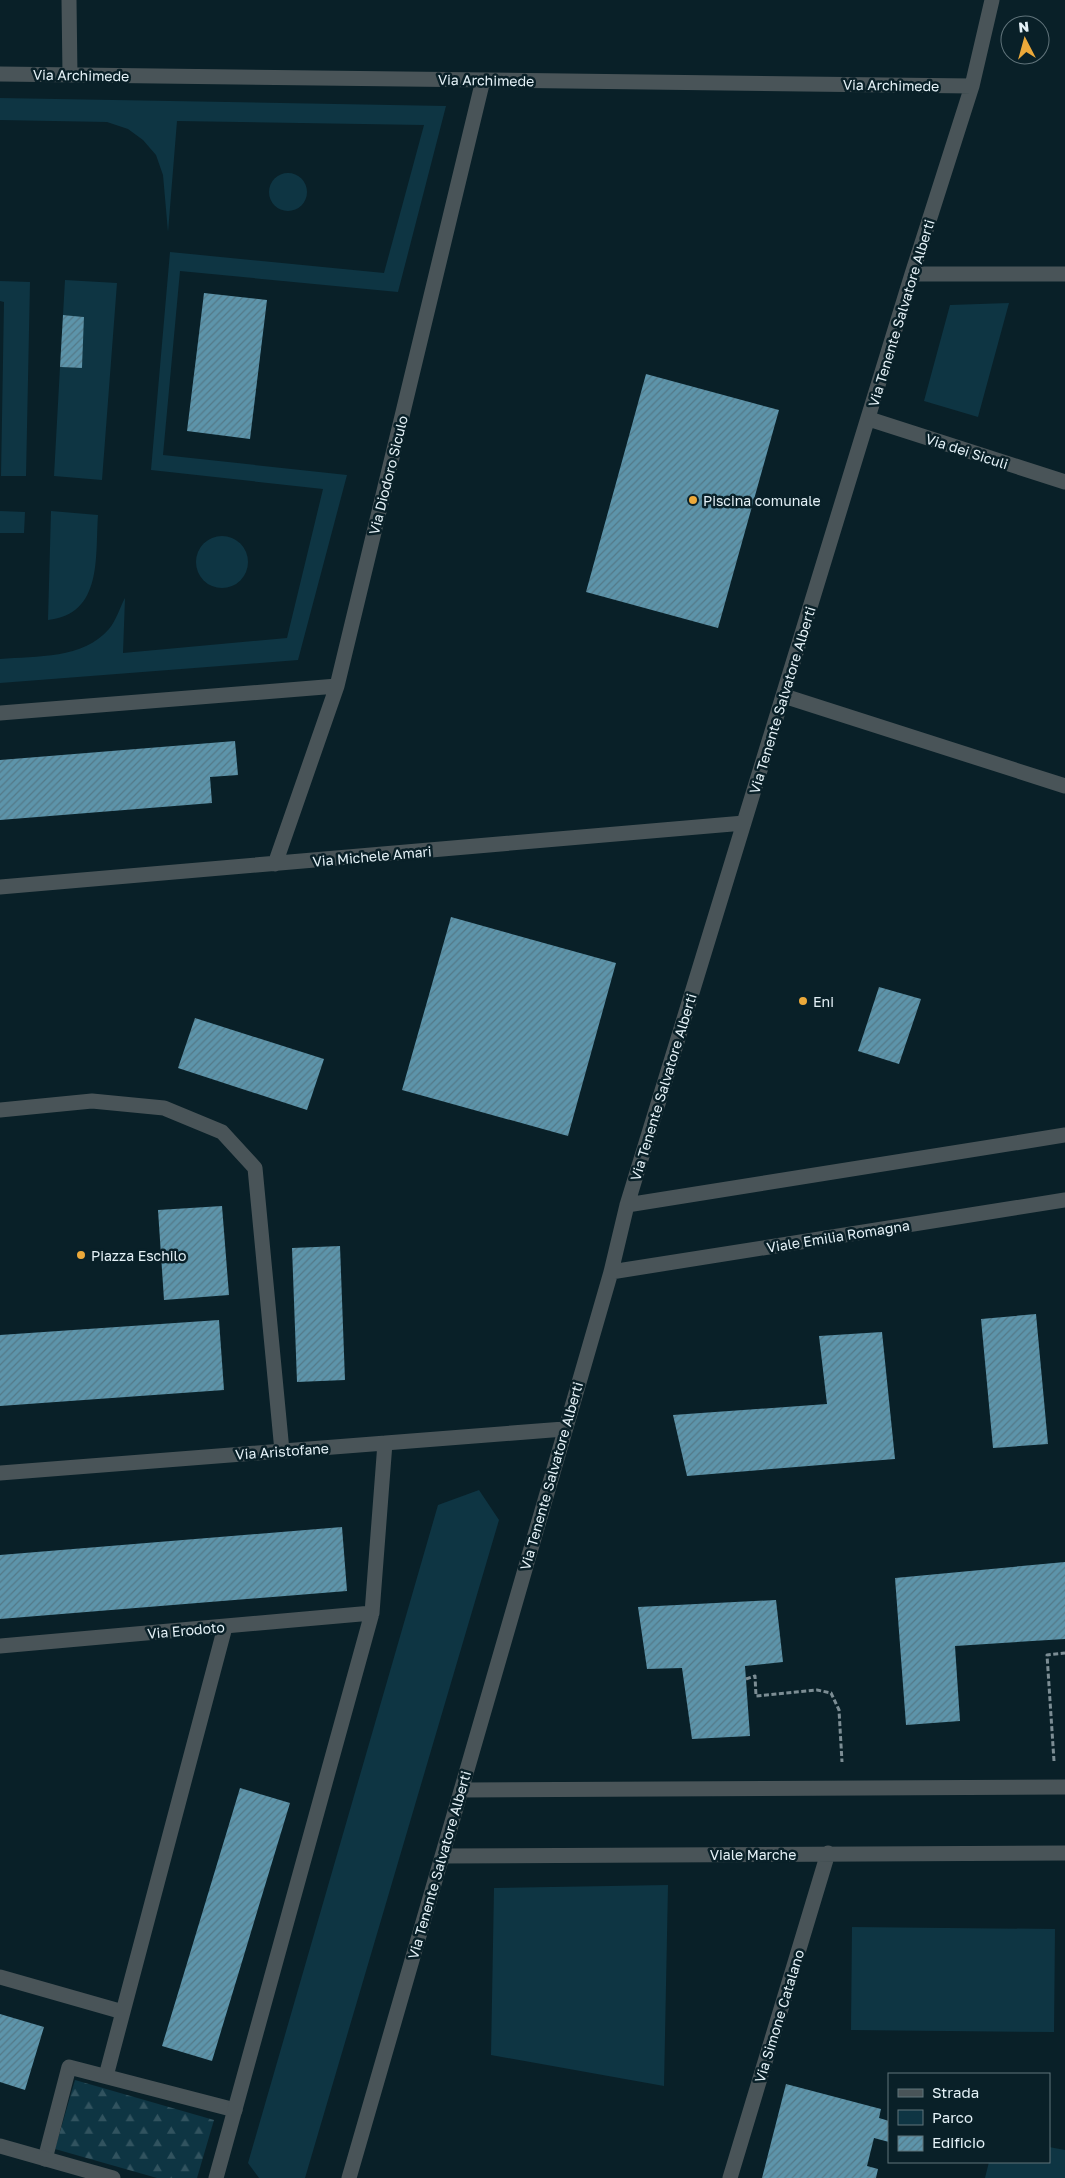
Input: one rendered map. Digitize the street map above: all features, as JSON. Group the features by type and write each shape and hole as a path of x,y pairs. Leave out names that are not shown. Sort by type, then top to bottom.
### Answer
{"street":[{"path":"69,0 70,75"},
{"name":"Via Tenente Salvatore Alberti","path":"348,2178 611,1272 627,1205 912,274 972,86 992,0"},
{"name":"Via Archimede","path":"0,74 972,86"},
{"name":"Via Diodoro Siculo","path":"275,864 337,686 483,80"},
{"path":"912,274 1065,274"},
{"name":"Via dei Siculi","path":"869,419 1065,482"},
{"path":"0,713 337,686"},
{"path":"784,696 1065,786"},
{"name":"Via Michele Amari","path":"0,888 744,824"},
{"path":"0,1110 92,1101 164,1108 222,1132 255,1168 282,1451"},
{"path":"627,1205 1065,1135"},
{"name":"Viale Emilia Romagna","path":"611,1272 1065,1200"},
{"name":"Via Aristofane","path":"0,1473 564,1429"},
{"path":"216,2178 372,1613 385,1443"},
{"name":"Via Erodoto","path":"0,1646 372,1613"},
{"path":"106,2076 225,1627"},
{"path":"462,1790 1060,1787"},
{"name":"Via Simone Catalano","path":"730,2178 828,1853"},
{"name":"Viale Marche","path":"442,1856 1065,1853"},
{"path":"0,1977 122,2012"},
{"path":"45,2158 69,2067 235,2110"},
{"path":"0,2146 112,2178"}],"path":[{"path":"1060,1787 1047,1655 1065,1653"},
{"path":"746,1679 755,1676 756,1696 817,1690 831,1693 840,1710 844,1788"}],"green space":[{"path":"0,98 446,106 398,292 180,271 163,455 347,475 298,660 0,683 0,659 59,654 86,646 98,639 109,629 125,598 123,653 287,638 323,489 151,470 170,252 384,273 424,125 177,121 168,232 163,175 156,155 143,140 128,129 107,122 0,120"},
{"path":"288,173 301,179 307,192 301,205 288,211 275,205 269,192 275,179"},
{"path":"65,280 117,283 102,480 54,476 60,367 82,368 84,317 63,315"},
{"path":"0,281 30,282 26,476 1,476 4,302 0,301"},
{"path":"1009,303 978,417 924,401 950,305"},
{"path":"0,511 25,512 24,533 0,533"},
{"path":"51,511 98,515 95,565 87,595 79,607 66,615 48,620"},
{"path":"217,536 227,536 241,543 248,557 248,567 241,581 227,588 217,588 207,584 200,577 196,567 196,557 200,547 207,540"},
{"path":"479,1490 499,1520 305,2178 259,2178 248,2163 438,1505"},
{"path":"668,1885 664,2086 491,2055 494,1888"},
{"path":"852,1927 1055,1929 1054,2032 851,2030"},
{"path":"75,2080 214,2120 197,2178 157,2178 55,2149"},
{"path":"1050,2147 1065,2150 1065,2178 985,2178 989,2163 1050,2163"}],"building":[{"path":"204,293 267,300 250,439 187,431"},
{"path":"63,315 84,317 82,368 60,367"},
{"path":"646,374 779,410 718,628 586,592"},
{"path":"235,741 238,775 210,777 212,803 0,820 0,760"},
{"path":"451,917 616,963 568,1136 402,1090"},
{"path":"879,987 921,999 899,1064 858,1051"},
{"path":"195,1018 324,1059 307,1110 178,1068"},
{"path":"222,1206 229,1295 164,1300 158,1210"},
{"path":"340,1246 345,1380 297,1382 292,1248"},
{"path":"1036,1314 1048,1444 993,1448 981,1319"},
{"path":"219,1320 224,1390 0,1406 0,1335"},
{"path":"882,1332 895,1459 687,1476 673,1415 827,1404 819,1336"},
{"path":"342,1527 347,1591 0,1619 0,1555"},
{"path":"1065,1562 1065,1639 955,1646 960,1721 906,1725 895,1578"},
{"path":"776,1600 783,1662 745,1666 750,1736 692,1739 682,1668 647,1669 638,1607"},
{"path":"240,1788 290,1803 212,2061 162,2046"},
{"path":"0,2014 44,2027 25,2090 0,2082"},
{"path":"786,2084 881,2109 879,2118 888,2121 888,2142 874,2138 867,2166 878,2169 876,2178 762,2178"}],"place":[{"name":"Piscina comunale","path":"693,500"},
{"name":"Eni","path":"803,1001"},
{"name":"Piazza Eschilo","path":"81,1255"}]}
